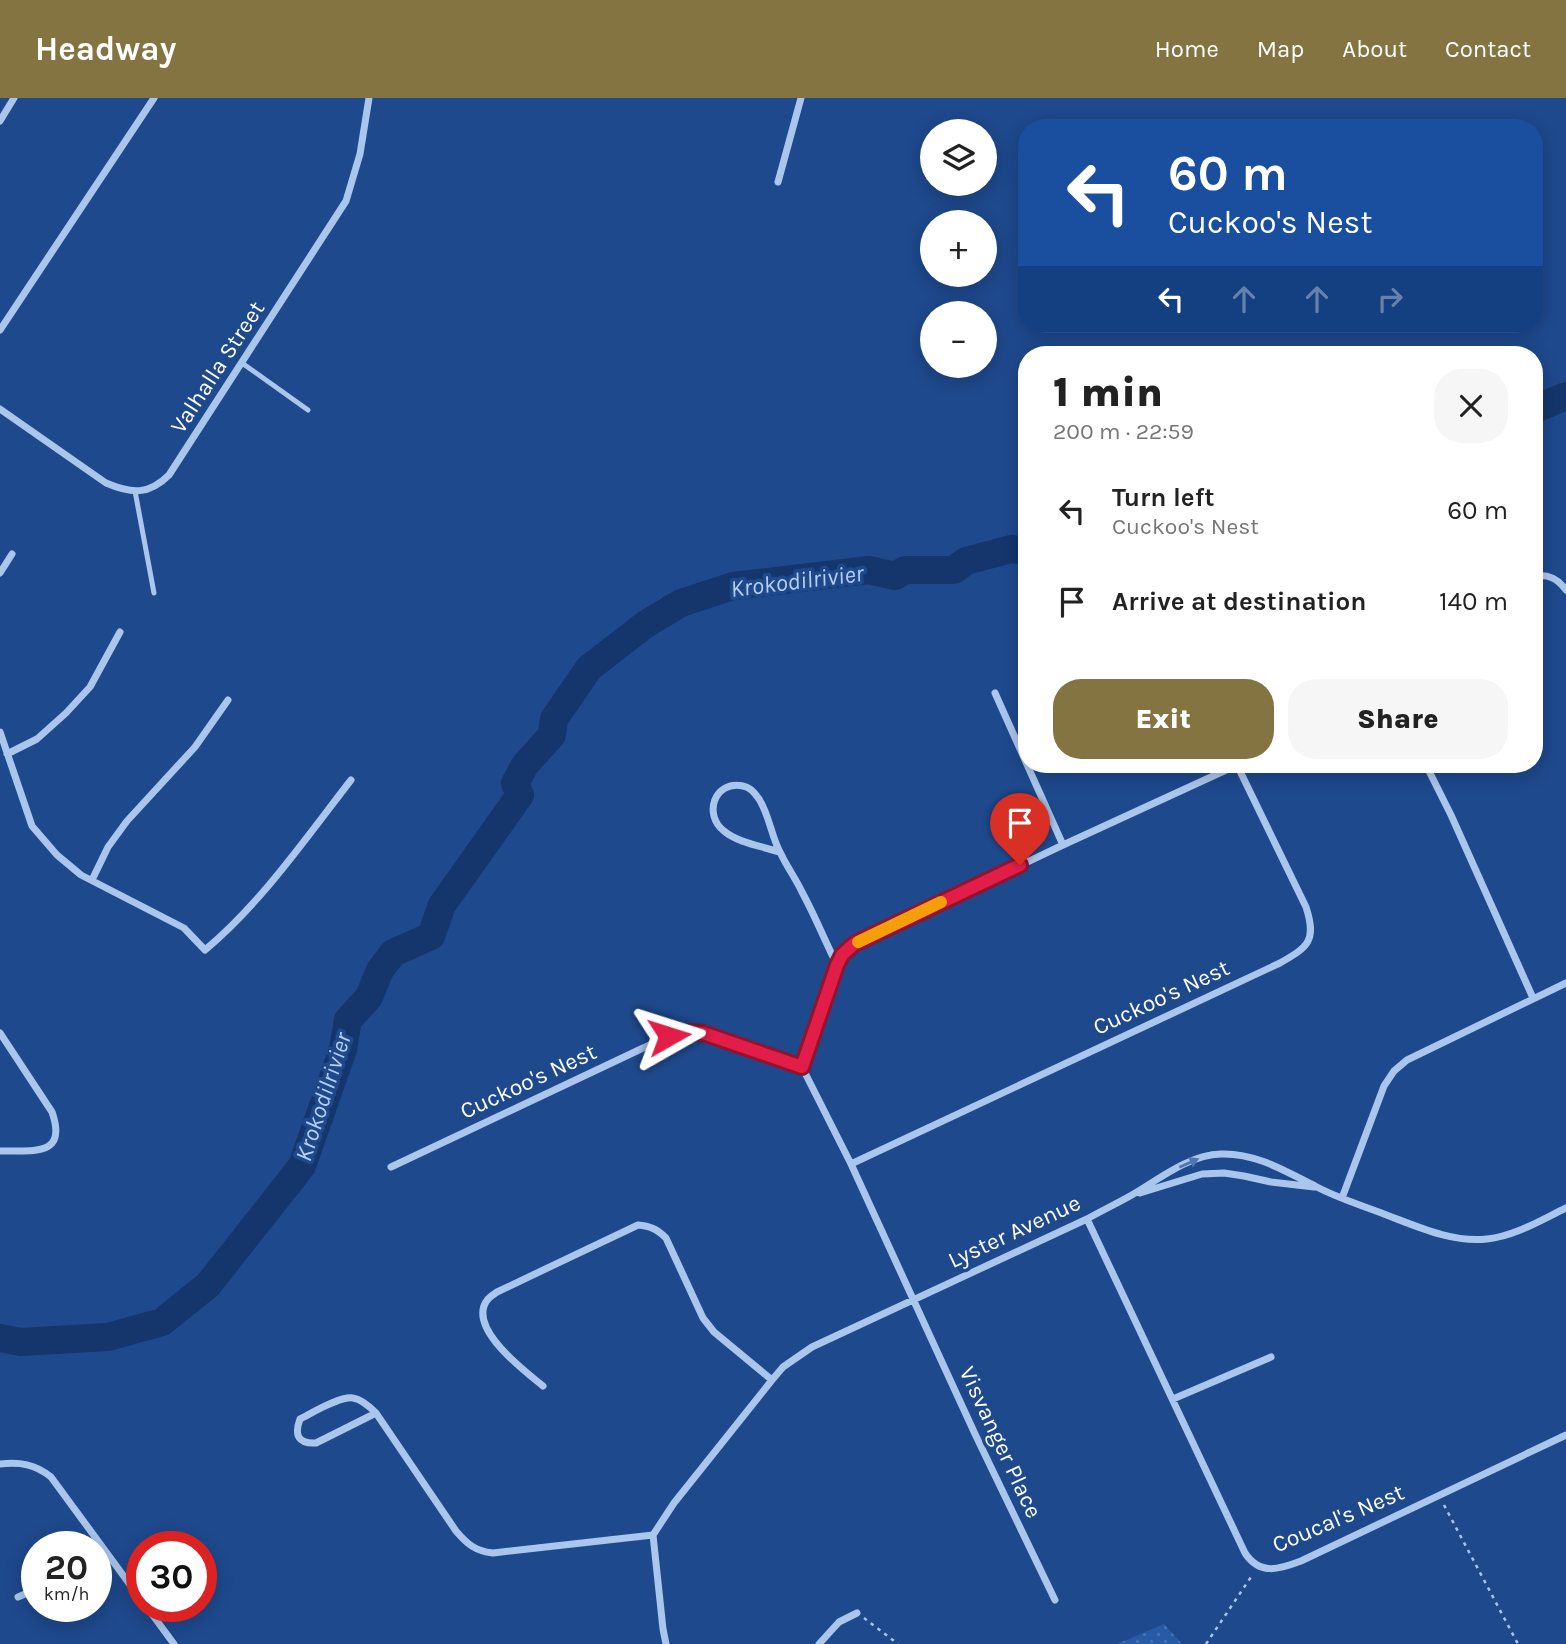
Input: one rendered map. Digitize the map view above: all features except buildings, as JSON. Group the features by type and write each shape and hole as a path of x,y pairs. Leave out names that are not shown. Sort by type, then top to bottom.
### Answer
{"street":[{"path":"0,121 14,98"},
{"path":"0,330 154,98"},
{"name":"Valhalla Street","path":"135,491 160,484 169,475 346,201 360,154 369,98"},
{"path":"778,182 802,98"},
{"path":"0,409 106,483 135,491"},
{"path":"0,573 12,554"},
{"path":"1543,575 1553,577 1566,590"},
{"path":"7,754 37,739 66,713 90,687 120,632"},
{"path":"995,694 1018,745"},
{"path":"92,880 108,847 127,821 195,747 228,700"},
{"path":"0,732 32,826 57,855 81,874 184,928 205,950 227,931 288,862 351,779"},
{"path":"1031,773 1063,845"},
{"name":"Cuckoo's Nest","path":"391,1167 681,1032 703,1033 802,1067 837,965 842,955 854,944 1220,773"},
{"name":"Cuckoo's Nest","path":"851,1164 1280,962 1308,944 1312,932 1306,908 1241,773"},
{"path":"1430,773 1533,998"},
{"path":"779,852 721,830 712,811 718,792 725,787 743,786 751,789 758,798 768,817 779,852 802,891 837,965"},
{"path":"1342,1198 1371,1116 1394,1071 1406,1060 1566,983"},
{"path":"0,1033 52,1112 57,1135 52,1144 45,1148 0,1151"},
{"path":"802,1067 851,1164 913,1299"},
{"name":"Lyster Avenue","path":"653,1535 674,1503 772,1380 783,1367 812,1347 1087,1219 1182,1165 1204,1156 1241,1155 1266,1162 1342,1198 1449,1237 1486,1239 1503,1236 1566,1208"},
{"path":"1130,1196 1202,1174 1224,1173 1317,1187"},
{"name":"Coucal's Nest","path":"1087,1219 1245,1553 1250,1561 1258,1566 1276,1569 1301,1561 1566,1435"},
{"path":"543,1386 513,1361 487,1329 483,1319 487,1300 497,1292 638,1226 658,1230 666,1238 703,1318 714,1332 772,1380"},
{"name":"Visvanger Place","path":"913,1299 1055,1600"},
{"path":"1173,1399 1271,1357"},
{"path":"376,1413 316,1443 301,1441 297,1434 300,1419 348,1397 355,1398 376,1413 465,1542 482,1552 653,1535 666,1644"},
{"path":"0,1464 15,1463 41,1469 51,1477 90,1531"},
{"path":"112,1562 126,1580"},
{"path":"819,1644 839,1622 857,1613"},
{"path":"158,1622 174,1644"}],"lane":[{"path":"242,363 308,410"},
{"path":"135,491 154,593"}],"path":[{"path":"1438,1495 1518,1644"},
{"path":"1206,1644 1258,1566"},
{"path":"857,1613 898,1644"}],"shaded area":[{"path":"1164,1624 1182,1644 1117,1644"}],"waterway":[{"name":"Krokodilrivier","path":"1543,406 1566,396"},
{"name":"Krokodilrivier","path":"0,1338 21,1342 108,1337 162,1322 208,1285 302,1166 343,1049 348,1020 369,997 380,970 393,953 431,936 442,905 520,795 515,783 525,765 552,735 554,719 589,668 646,624 681,603 733,586 869,570 895,576 905,570 954,570 966,561 1011,549 1018,550"}],"slow traffic":[{"path":"858,942 941,902"}],"route":[{"path":"669,1036 691,1031 703,1033 802,1067 842,955 869,936 1020,865"}]}
